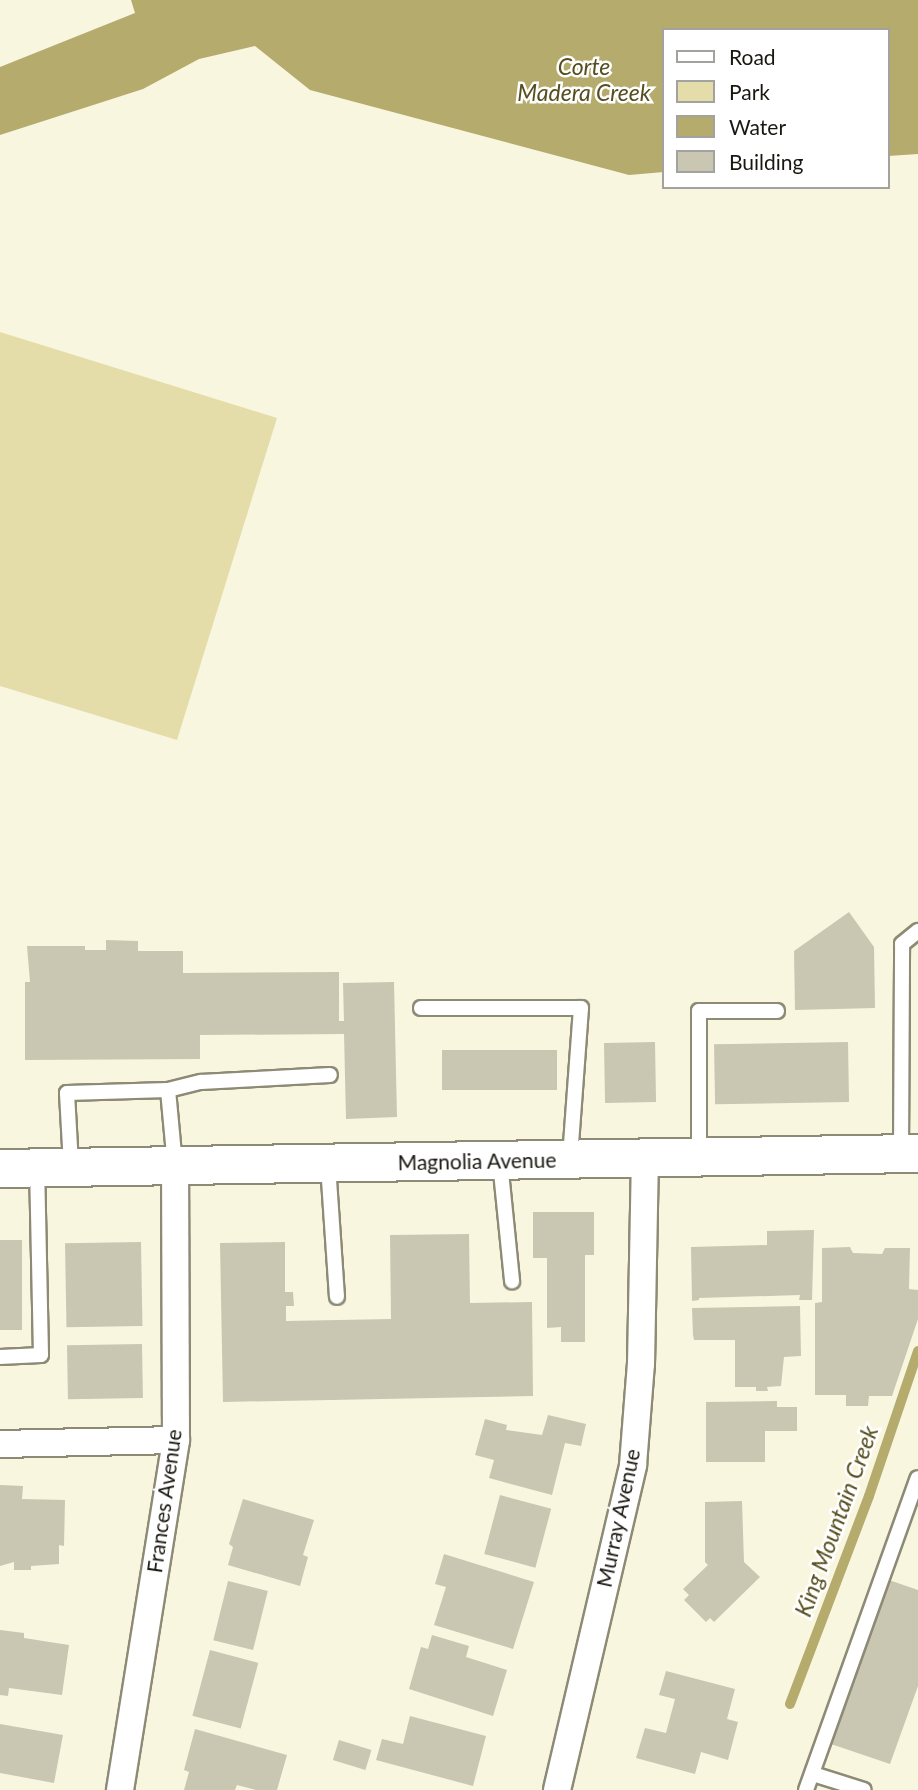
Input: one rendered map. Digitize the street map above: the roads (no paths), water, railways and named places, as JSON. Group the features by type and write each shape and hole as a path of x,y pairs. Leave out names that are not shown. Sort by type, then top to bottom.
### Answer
{"main road":[{"name":"Magnolia Avenue","path":"0,1168 909,1154"}],"street":[{"name":"Murray Avenue","path":"557,1790 633,1465 641,1364 645,1158"},
{"name":"Frances Avenue","path":"120,1790 176,1440 175,1167"},
{"path":"0,1444 176,1440"}],"lane":[{"path":"909,1154 902,944 918,931"},
{"path":"421,1008 580,1008 570,1159"},
{"path":"699,1157 699,1011 777,1011"},
{"path":"0,1357 41,1355 54,1167 67,1093 168,1090 201,1082 330,1075"},
{"path":"168,1090 175,1167"},
{"path":"500,1161 512,1281"},
{"path":"328,1163 337,1297"},
{"path":"806,1790 918,1478"},
{"path":"813,1774 864,1790"}],"water":[{"name":"Corte Madera Creek","path":"131,0 918,0 918,154 890,156 890,28 662,28 662,172 629,175 310,90 255,46 199,59 143,89 0,135 0,67 135,13"}],"waterway":[{"name":"King Mountain Creek","path":"790,1704 869,1496 918,1351"}]}
